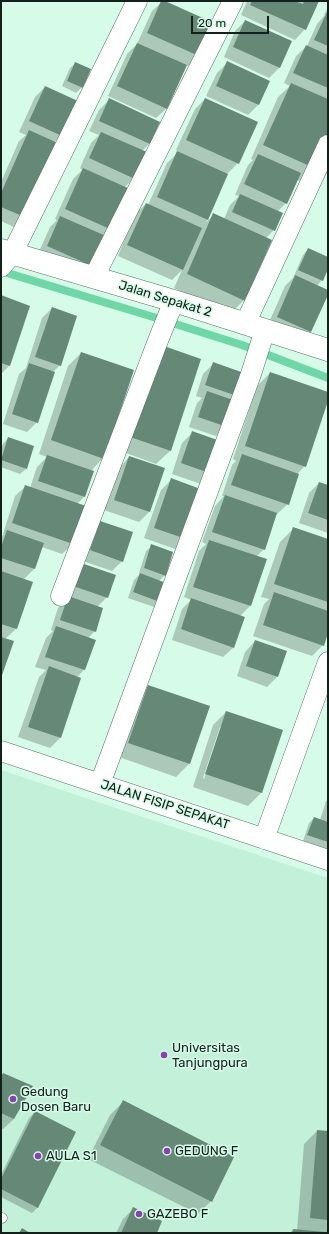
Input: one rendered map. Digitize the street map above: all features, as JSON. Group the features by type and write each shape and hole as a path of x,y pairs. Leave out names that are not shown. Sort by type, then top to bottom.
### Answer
{"street":[{"path":"5,257 137,1"},
{"path":"94,278 233,1"},
{"path":"245,324 328,145"},
{"name":"Jalan Sepakat 2","path":"5,257 94,278 171,306 245,324 263,337 328,350"},
{"path":"61,596 171,306"},
{"path":"100,784 251,374 263,337"},
{"path":"264,838 328,662"},
{"name":"JALAN FISIP SEPAKAT","path":"1,751 328,860"}],"shaded area":[{"name":"Universitas Tanjungpura","path":"1,770 328,878 328,1233 1,1233"}],"building":[{"path":"161,1 165,1 214,23 199,56 147,33"},
{"path":"252,1 295,1 303,4 304,1 319,1 306,30 250,5"},
{"path":"327,12 328,13 328,46 314,40"},
{"path":"245,20 292,41 280,68 233,47"},
{"path":"137,43 187,65 167,109 117,86"},
{"path":"306,45 328,55 328,88 293,73"},
{"path":"227,61 270,81 259,105 216,86"},
{"path":"75,62 91,69 83,88 67,81"},
{"path":"291,83 328,99 328,136 314,168 263,145"},
{"path":"45,86 78,101 62,136 29,121"},
{"path":"109,98 160,122 150,144 99,121"},
{"path":"205,98 258,122 239,164 186,140"},
{"path":"29,130 60,144 27,218 1,207 1,193"},
{"path":"101,132 147,152 135,179 89,158"},
{"path":"177,151 228,174 208,220 157,197"},
{"path":"258,154 301,173 287,204 244,184"},
{"path":"83,168 130,189 112,230 65,209"},
{"path":"240,194 283,213 275,231 232,212"},
{"path":"146,203 202,228 183,270 127,245"},
{"path":"213,213 272,240 245,301 187,274"},
{"path":"60,216 106,236 92,266 47,246"},
{"path":"308,248 328,257 328,269 323,281 298,270"},
{"path":"295,275 328,290 328,295 311,332 277,317"},
{"path":"1,295 30,306 10,366 1,363"},
{"path":"52,307 77,316 61,366 35,357"},
{"path":"161,345 201,359 171,451 130,437"},
{"path":"81,352 134,370 104,459 51,440"},
{"path":"213,362 244,373 237,396 205,385"},
{"path":"29,363 55,372 38,423 12,414"},
{"path":"270,372 328,392 328,401 306,467 245,446"},
{"path":"207,391 236,401 227,427 198,417"},
{"path":"192,431 223,442 212,474 181,463"},
{"path":"8,437 34,446 27,469 1,460"},
{"path":"242,454 299,474 289,505 231,485"},
{"path":"47,455 94,471 85,497 38,481"},
{"path":"129,456 165,468 150,512 114,500"},
{"path":"171,478 203,490 186,539 154,528"},
{"path":"319,482 328,485 328,520 308,513"},
{"path":"25,485 86,506 73,544 12,523"},
{"path":"225,495 277,513 265,550 212,532"},
{"path":"100,521 133,532 123,562 90,550"},
{"path":"293,527 328,539 328,602 274,584"},
{"path":"7,530 44,543 35,569 1,558 1,547"},
{"path":"209,540 267,559 251,606 193,587"},
{"path":"151,544 173,552 166,576 144,568"},
{"path":"81,563 116,575 108,598 73,586"},
{"path":"1,571 33,582 17,629 1,624"},
{"path":"140,573 166,583 160,602 133,592"},
{"path":"274,592 328,611 328,633 324,646 263,625"},
{"path":"68,596 103,608 96,632 60,620"},
{"path":"191,598 245,617 234,648 181,629"},
{"path":"56,626 96,640 85,670 45,657"},
{"path":"1,637 14,641 1,678"},
{"path":"255,640 287,651 278,677 246,666"},
{"path":"49,666 81,678 61,738 28,727"},
{"path":"148,685 210,706 190,764 128,743"},
{"path":"226,711 283,730 262,793 205,774"},
{"path":"314,817 328,822 328,842 307,835"},
{"name":"Gedung Dosen Baru","path":"3,1073 33,1086 14,1119 1,1113 1,1077"},
{"name":"GEDUNG F","path":"123,1100 234,1157 212,1202 100,1145"},
{"name":"AULA S1","path":"35,1111 76,1132 38,1208 1,1189 1,1179"},
{"path":"317,1130 328,1131 328,1220 310,1218"},
{"name":"GAZEBO F","path":"133,1207 162,1221 157,1233 121,1233"},
{"path":"22,1228 30,1233 19,1233"},
{"path":"293,1229 325,1232 325,1233 292,1233"}],"waterway":[{"path":"1,271 242,345 328,378"}],"place":[{"name":"Universitas Tanjungpura","path":"164,1055"},
{"name":"Gedung Dosen Baru","path":"13,1099"},
{"name":"GEDUNG F","path":"167,1151"},
{"name":"AULA S1","path":"38,1156"},
{"name":"GAZEBO F","path":"139,1214"}]}
